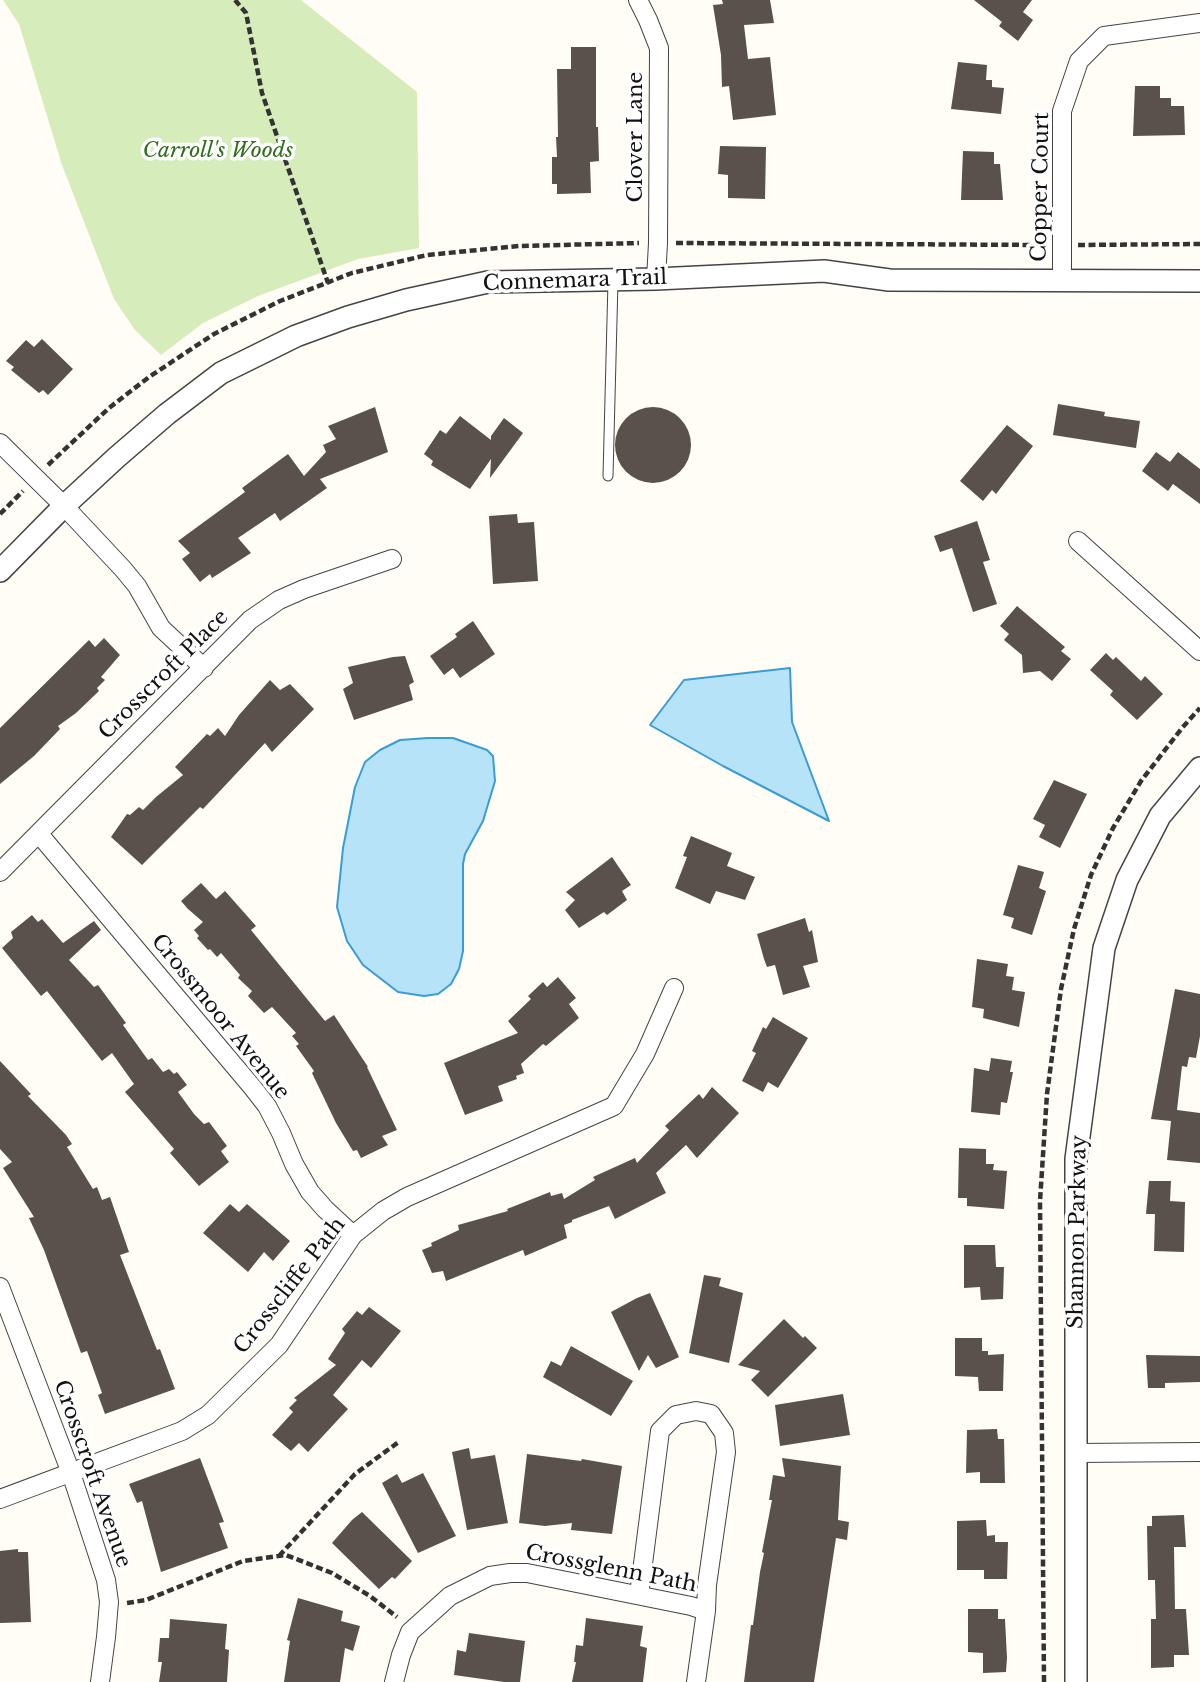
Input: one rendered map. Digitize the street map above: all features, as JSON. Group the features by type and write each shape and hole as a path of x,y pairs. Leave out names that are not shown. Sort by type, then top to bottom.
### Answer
{"street":[{"name":"Clover Lane","path":"638,0 659,48 656,278"},
{"name":"Copper Court","path":"1062,281 1062,111 1079,61 1104,36 1200,23"},
{"name":"Connemara Trail","path":"0,571 117,457 221,373 296,336 394,303 488,282 824,271 889,280 1200,281"},
{"path":"0,443 64,506 137,586 161,628 204,668"},
{"path":"1078,541 1200,651"},
{"name":"Crosscroft Place","path":"0,872 250,620 279,600 304,589 392,559"},
{"name":"Shannon Parkway","path":"1076,1682 1076,1159 1104,948 1127,880 1160,816 1200,768"},
{"name":"Crossmoor Avenue","path":"39,834 253,1088 267,1107 310,1192 354,1235"},
{"name":"Crosscliffe Path","path":"0,1499 182,1431 208,1415 279,1345 354,1235 383,1211 407,1197 614,1107 645,1054 674,988"},
{"name":"Crosscroft Avenue","path":"0,1287 71,1474 106,1580 108,1605 100,1682"},
{"path":"639,1595 660,1431 676,1415 696,1411 711,1414 724,1433 726,1452 696,1682"},
{"path":"1075,1453 1200,1452"},
{"name":"Crossglenn Path","path":"394,1682 410,1632 450,1596 490,1576 527,1573 706,1611"}],"lane":[{"path":"608,476 613,280"}],"path":[{"path":"235,0 246,13 262,93 328,283"},
{"path":"52,461 109,408 214,334 280,302 352,273 426,255 519,246 658,243 1200,244"},
{"path":"278,1556 355,1474 400,1440"},
{"path":"108,1605 146,1600 243,1561 286,1555 332,1573 370,1596 413,1630"}],"green space":[{"name":"Carroll's Woods","path":"3,0 301,0 417,92 419,248 358,259 258,296 203,323 161,355 135,330 114,299 62,165 19,24"}],"water":[{"path":"790,668 792,722 829,821 650,725 684,680"},
{"path":"453,738 487,750 493,756 495,781 483,821 465,854 463,864 463,951 459,969 451,984 438,994 424,996 398,992 363,965 347,941 337,907 343,848 355,787 365,762 380,750 400,740"}],"building":[{"path":"722,0 770,0 774,23 744,25 748,59 770,57 776,115 733,120 729,86 722,87 721,55 713,5 723,4"},
{"path":"974,0 1032,0 1023,12 1033,20 1018,41 999,26 1002,22"},
{"path":"571,47 596,47 596,127 599,161 590,162 591,193 557,194 557,184 552,184 552,157 557,157 557,69 571,69"},
{"path":"958,62 987,65 986,80 992,80 992,87 1004,88 1001,114 951,109"},
{"path":"1135,86 1160,86 1160,98 1171,98 1171,106 1184,106 1185,135 1133,136"},
{"path":"720,146 766,147 765,199 728,198 728,175 718,174"},
{"path":"963,151 994,152 994,164 1000,164 1003,200 961,200"},
{"path":"42,339 73,369 48,395 43,390 39,393 11,370 14,367 6,361 26,340 34,347"},
{"path":"1058,404 1105,412 1104,416 1140,421 1136,448 1053,435"},
{"path":"375,407 388,452 320,479 327,488 280,521 275,513 238,538 251,553 212,578 210,574 200,582 182,559 190,553 178,541 245,492 242,488 288,454 304,476 326,452 323,445 336,439 328,426"},
{"path":"653,407 668,410 680,418 688,430 691,445 688,460 680,472 668,480 653,483 638,480 626,472 618,460 615,445 618,430 626,418 638,410"},
{"path":"460,416 491,440 504,418 523,433 490,478 491,459 470,489 431,465 433,461 424,454 440,430 446,434"},
{"path":"1007,425 1033,446 996,494 992,490 983,501 960,481"},
{"path":"1156,452 1170,462 1178,452 1200,469 1200,504 1173,484 1168,491 1142,471"},
{"path":"517,514 518,523 534,522 538,581 493,584 489,516"},
{"path":"977,521 990,560 983,562 997,604 973,612 952,548 940,552 934,536"},
{"path":"1017,606 1065,647 1061,651 1071,659 1052,681 1040,671 1023,673 1022,655 1004,640 1009,634 1000,626"},
{"path":"473,621 495,654 460,678 453,668 444,675 430,656 457,637 455,634"},
{"path":"104,638 120,655 101,677 105,680 97,688 99,691 58,726 60,729 34,756 0,784 0,728 89,640 95,647"},
{"path":"1106,653 1113,660 1116,657 1141,681 1145,676 1163,694 1137,720 1110,695 1113,691 1090,670"},
{"path":"405,656 414,682 409,685 413,700 354,720 343,689 353,683 348,667"},
{"path":"270,680 280,690 290,684 314,709 272,752 265,743 203,809 200,807 142,865 111,837 127,814 130,815 139,807 143,810 183,775 175,767 207,734 210,736 218,728 225,736 239,715"},
{"path":"1054,780 1087,794 1060,848 1039,837 1045,825 1033,819"},
{"path":"691,836 732,853 727,866 755,877 745,900 716,891 710,904 675,888 687,857 683,856"},
{"path":"612,857 631,885 622,891 627,900 607,915 604,912 579,928 565,910 575,900 566,892"},
{"path":"1018,865 1044,872 1039,888 1046,891 1032,935 1011,928 1014,918 1003,915"},
{"path":"201,883 216,899 225,891 256,926 251,930 325,1021 334,1015 368,1067 397,1130 382,1136 388,1145 361,1158 357,1150 353,1151 336,1123 312,1073 314,1071 296,1046 299,1044 292,1036 296,1033 272,1007 264,1013 248,996 252,991 238,978 240,975 221,953 217,957 197,938 199,936 194,930 203,922 181,901"},
{"path":"32,915 38,922 42,919 63,943 94,921 101,930 69,960 94,987 98,985 126,1023 123,1025 148,1060 152,1058 163,1072 169,1069 174,1074 177,1072 187,1085 178,1092 194,1114 204,1124 209,1122 227,1146 221,1151 229,1162 199,1186 170,1153 174,1149 125,1092 134,1084 112,1053 102,1061 47,991 41,996 2,948 13,938 11,932"},
{"path":"805,918 809,932 812,930 818,962 803,966 810,987 783,995 775,965 767,967 757,934"},
{"path":"977,959 1008,964 1006,976 1014,977 1012,990 1025,992 1019,1027 983,1018 984,1009 972,1007"},
{"path":"558,977 576,998 569,1004 579,1018 521,1064 524,1073 516,1076 517,1079 498,1086 503,1101 465,1115 444,1063 518,1033 508,1021 531,999 528,996 543,982 547,987"},
{"path":"1175,989 1200,994 1200,1036 1196,1058 1189,1057 1187,1067 1182,1066 1177,1110 1200,1113 1200,1163 1167,1160 1171,1121 1151,1119"},
{"path":"773,1017 808,1038 778,1088 768,1082 763,1092 742,1081 756,1053 752,1051 763,1027 766,1029"},
{"path":"991,1058 1012,1061 1010,1072 1013,1072 1007,1103 1001,1102 1000,1115 971,1112 974,1068 989,1071"},
{"path":"0,1061 31,1094 28,1096 66,1135 72,1144 67,1147 93,1189 97,1187 102,1200 110,1197 129,1252 120,1255 175,1389 105,1414 98,1395 102,1393 87,1351 81,1353 44,1250 29,1218 34,1217 3,1168 12,1162 0,1149"},
{"path":"712,1087 739,1113 697,1158 686,1145 656,1173 666,1193 615,1219 609,1206 572,1220 564,1225 567,1238 525,1256 523,1250 446,1281 443,1271 432,1273 422,1250 459,1230 458,1225 508,1211 507,1209 550,1192 551,1196 562,1193 564,1199 595,1180 593,1177 635,1158 637,1163 669,1130 665,1126 699,1094 703,1099"},
{"path":"959,1148 986,1149 986,1164 994,1164 993,1170 1007,1171 1004,1209 967,1206 967,1198 958,1198"},
{"path":"1149,1181 1171,1181 1170,1201 1185,1202 1184,1252 1154,1251 1155,1214 1146,1214"},
{"path":"230,1204 239,1212 247,1204 290,1241 273,1261 264,1252 248,1272 203,1233"},
{"path":"964,1245 995,1245 996,1267 1004,1267 1003,1299 981,1300 980,1287 964,1288"},
{"path":"704,1275 721,1278 719,1286 743,1293 729,1363 689,1353"},
{"path":"650,1293 679,1357 656,1368 648,1355 639,1371 611,1312"},
{"path":"369,1307 401,1331 371,1368 362,1360 333,1395 348,1409 308,1452 299,1443 291,1451 272,1435 293,1412 289,1408 297,1400 294,1398 336,1365 328,1359 345,1333 342,1329 357,1311 362,1315"},
{"path":"784,1319 817,1348 768,1397 751,1380 760,1371 738,1365"},
{"path":"955,1338 982,1338 982,1351 988,1351 988,1355 1004,1354 1003,1391 979,1391 978,1377 955,1376"},
{"path":"571,1346 633,1381 611,1416 543,1377 551,1361 561,1366"},
{"path":"1146,1355 1200,1356 1200,1382 1165,1383 1165,1388 1148,1388"},
{"path":"843,1394 850,1435 780,1446 775,1405"},
{"path":"997,1429 998,1439 1004,1439 1005,1483 980,1483 980,1472 966,1473 967,1430"},
{"path":"469,1448 471,1459 495,1455 508,1523 467,1530 452,1452"},
{"path":"527,1454 622,1466 612,1534 571,1530 572,1523 545,1526 519,1523"},
{"path":"200,1458 224,1522 219,1523 228,1548 161,1572 142,1501 137,1503 129,1484"},
{"path":"782,1458 841,1466 838,1520 849,1522 847,1540 836,1538 814,1682 744,1682 772,1500 769,1500 773,1475 785,1477"},
{"path":"423,1473 456,1536 418,1553 382,1483 397,1474 402,1483"},
{"path":"362,1512 412,1561 395,1579 392,1577 379,1589 332,1543"},
{"path":"1184,1515 1186,1547 1174,1547 1175,1609 1186,1609 1189,1655 1174,1655 1174,1667 1151,1668 1151,1619 1156,1619 1155,1580 1148,1580 1147,1526 1152,1526 1152,1516"},
{"path":"986,1520 987,1536 995,1535 995,1542 1008,1542 1007,1579 984,1579 984,1570 957,1570 957,1521"},
{"path":"18,1549 18,1552 28,1552 31,1622 0,1623 0,1551"},
{"path":"298,1598 343,1611 341,1621 360,1626 353,1651 345,1648 340,1682 284,1682 290,1641 287,1640"},
{"path":"968,1609 998,1609 998,1619 1005,1619 1006,1672 983,1673 983,1653 968,1652"},
{"path":"586,1618 643,1626 640,1646 647,1648 643,1682 572,1682 576,1645 583,1646"},
{"path":"170,1619 227,1624 227,1682 159,1682 162,1662 158,1662 160,1638 169,1638"},
{"path":"469,1633 525,1641 520,1682 454,1675 457,1650 466,1652"}]}
